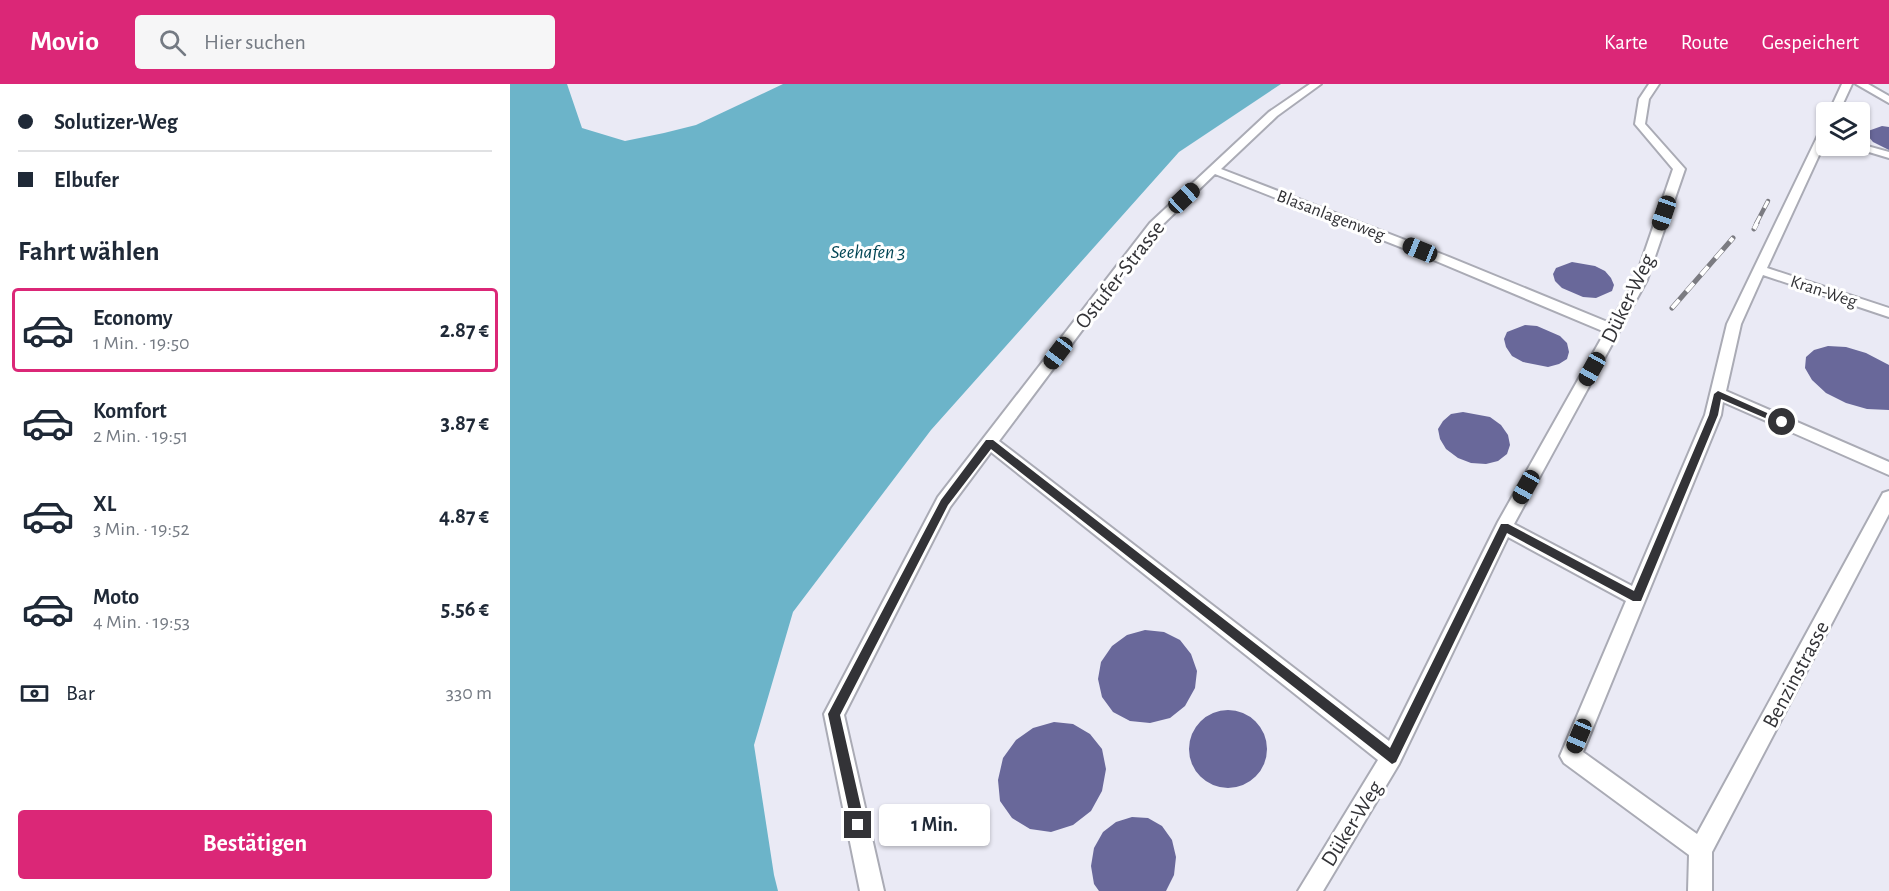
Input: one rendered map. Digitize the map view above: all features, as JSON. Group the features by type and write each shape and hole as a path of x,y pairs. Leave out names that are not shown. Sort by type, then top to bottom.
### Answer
{"lane":[{"name":"Ostufer-Strasse","path":"872,891 834,714 944,502 1154,226 1274,114 1316,84"},
{"name":"Düker-Weg","path":"1310,891 1392,757 1504,527 1641,280 1679,169 1640,124 1644,99 1654,84"},
{"path":"1839,102 1847,84"},
{"path":"1862,84 1889,100"},
{"path":"1870,150 1889,155"},
{"path":"1700,891 1701,850 1571,756 1713,415 1734,324 1816,153"},
{"name":"Blasanlagenweg","path":"1214,170 1440,258 1614,330"},
{"name":"Kran-Weg","path":"1760,270 1889,313"},
{"path":"1718,394 1889,469"},
{"path":"990,443 1392,757"},
{"name":"Benzinstrasse","path":"1701,850 1889,498"},
{"path":"1504,527 1637,598"}],"water":[{"name":"Seehafen 3","path":"510,84 567,84 582,128 625,141 696,125 783,84 1281,84 1179,152 931,430 793,612 754,745 778,891 510,891"}],"building":[{"path":"1882,126 1889,127 1889,150 1873,142 1870,138 1870,130"},
{"path":"1572,262 1595,266 1605,271 1614,285 1612,291 1596,298 1583,297 1562,288 1555,281 1553,274 1556,268"},
{"path":"1525,325 1537,326 1560,336 1567,343 1569,352 1567,359 1548,367 1523,362 1512,356 1504,339 1507,332"},
{"path":"1828,346 1846,347 1866,353 1889,365 1889,410 1867,409 1846,403 1826,393 1812,380 1805,368 1806,357 1814,350"},
{"path":"1463,412 1490,417 1501,425 1508,435 1510,445 1507,454 1498,461 1486,464 1471,463 1458,458 1446,449 1440,439 1438,429 1451,414"},
{"path":"1145,630 1164,632 1180,640 1191,654 1197,671 1195,688 1185,706 1170,718 1150,723 1130,721 1113,712 1102,697 1098,679 1101,662 1112,646 1127,635"},
{"path":"1228,710 1243,713 1255,722 1264,734 1267,749 1264,764 1255,776 1243,785 1228,788 1213,785 1201,776 1192,764 1189,749 1192,734 1201,722 1213,713"},
{"path":"1054,722 1073,724 1090,734 1102,749 1106,769 1102,791 1091,811 1073,825 1051,832 1030,829 1012,818 1000,801 998,780 1003,758 1016,740 1033,728"},
{"path":"1132,817 1148,818 1162,826 1172,840 1176,857 1174,875 1166,891 1099,891 1094,884 1091,866 1094,848 1103,832 1116,822"}],"railway":[{"path":"1756,224 1768,201"},
{"path":"1754,229 1757,223"},
{"path":"1672,308 1733,238"}],"route":[{"path":"858,825 834,714 944,502 990,443 1392,757 1504,527 1637,598 1713,415 1718,394 1782,422"}]}
